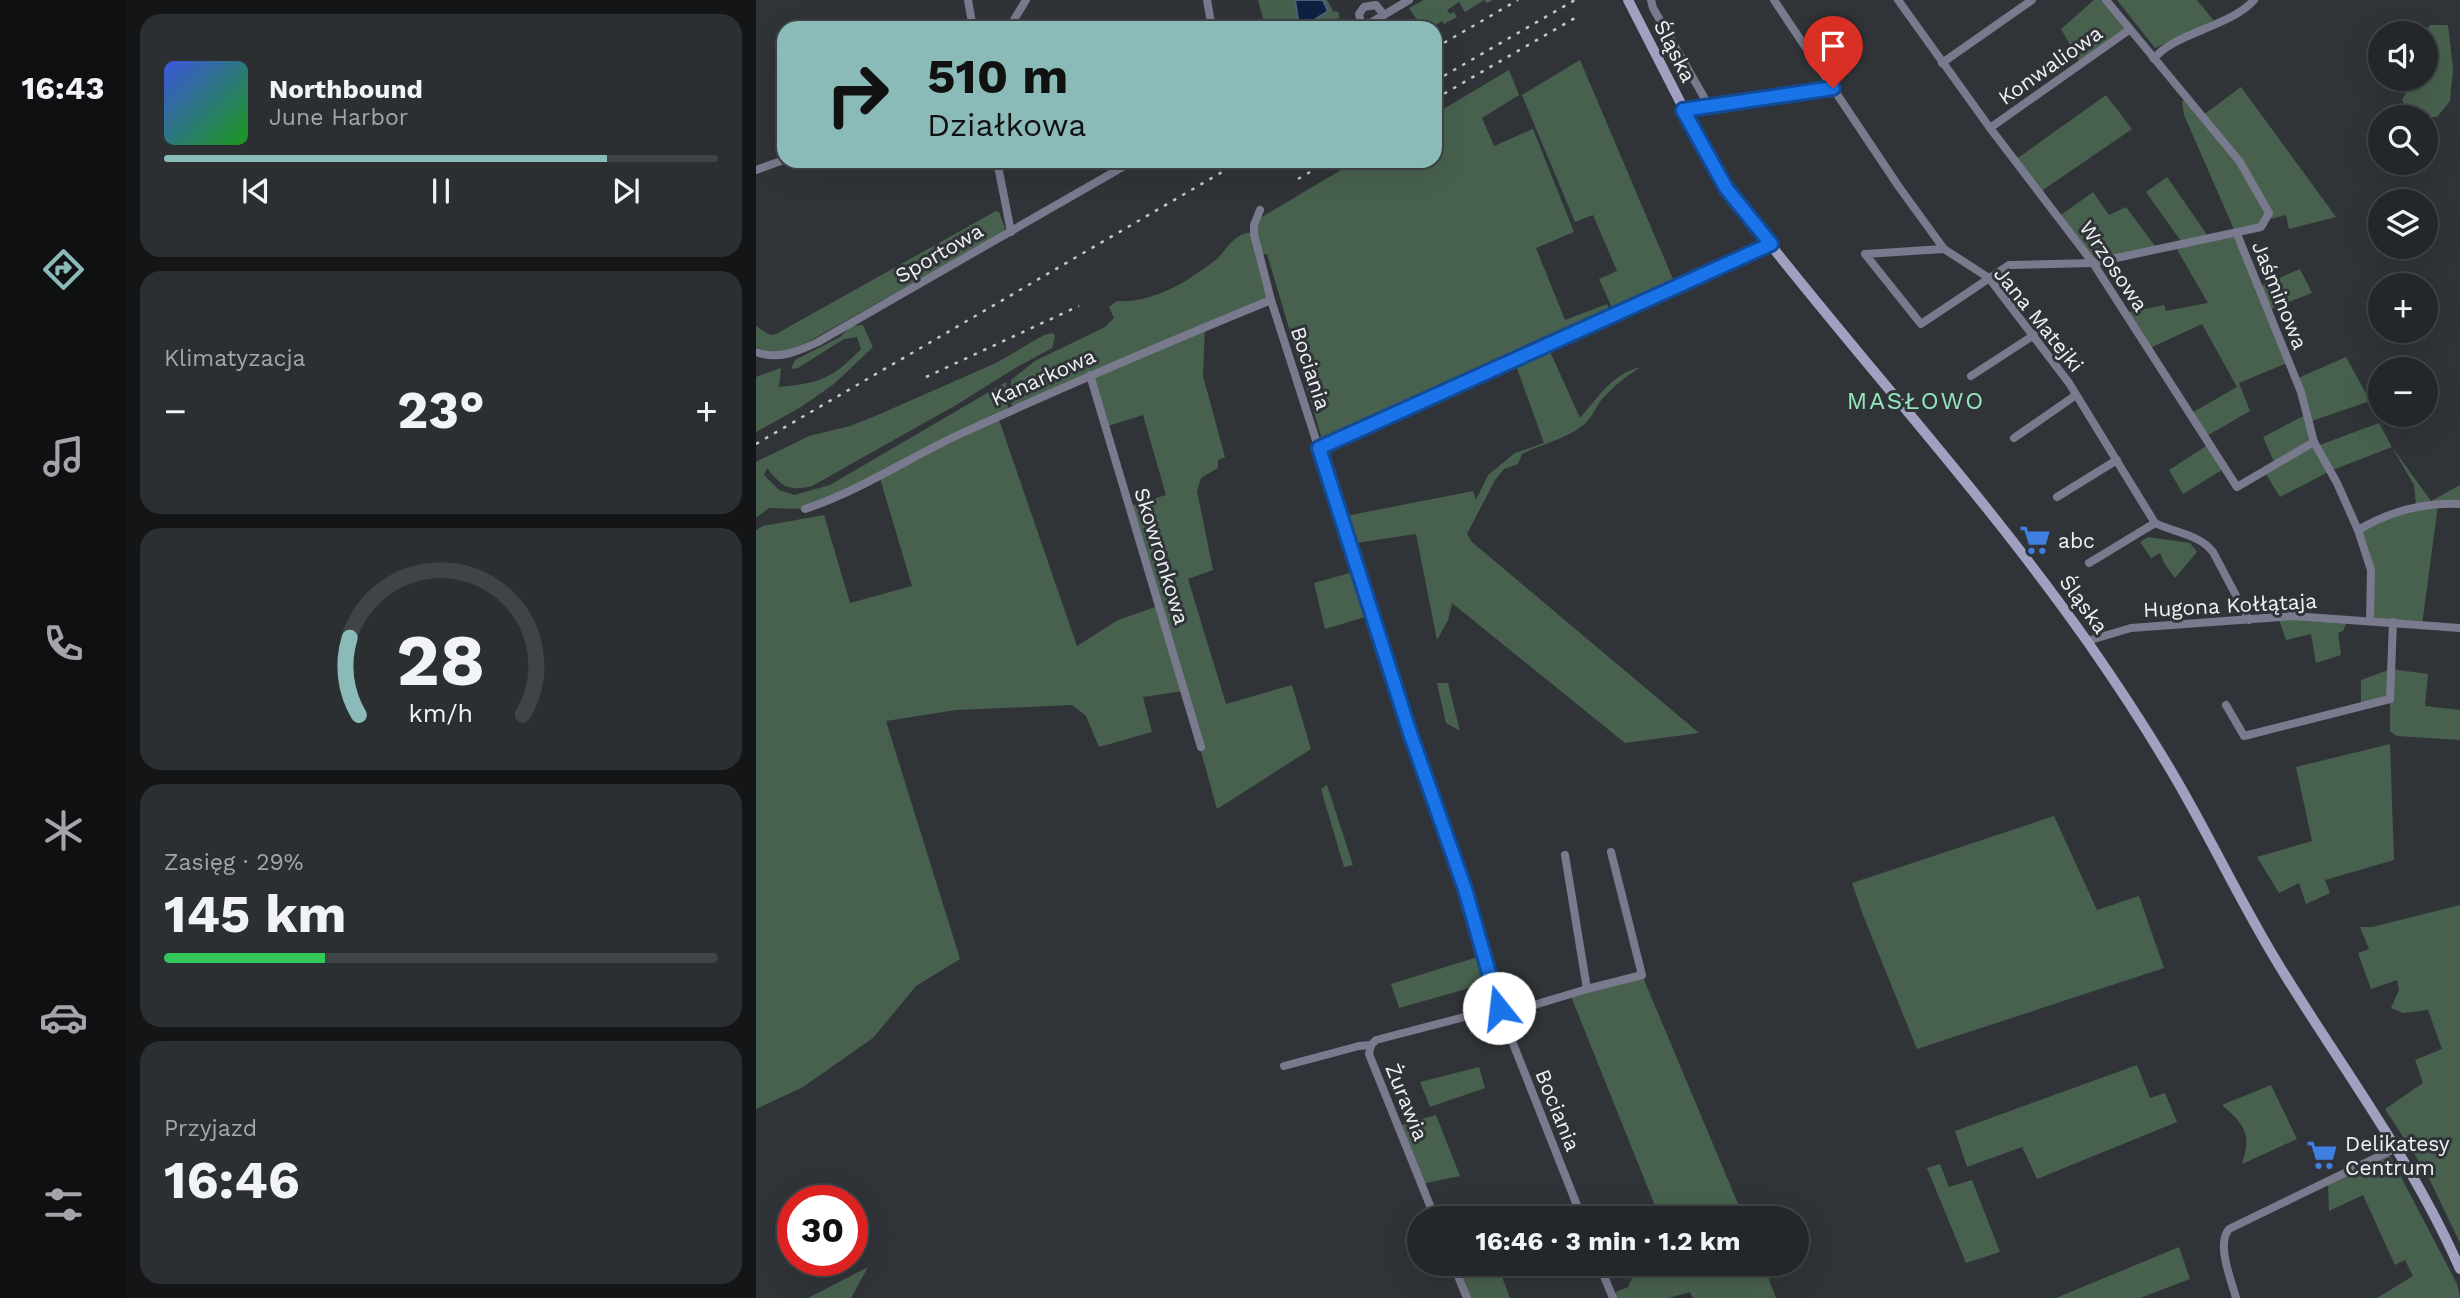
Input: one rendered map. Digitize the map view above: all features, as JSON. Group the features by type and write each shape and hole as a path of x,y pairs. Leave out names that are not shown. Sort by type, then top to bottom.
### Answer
{"street":[{"path":"968,0 972,21"},
{"path":"1013,21 1026,0"},
{"path":"1207,0 1211,21"},
{"path":"1374,21 1409,0"},
{"name":"Śląska","path":"1628,0 1726,188 1984,505 2087,641 2173,774 2269,950 2396,1148 2459,1267"},
{"name":"Śląska","path":"1651,0 1709,106"},
{"name":"Jana Matejki","path":"1774,0 1899,187 1944,249 1989,278 2034,335 2076,395 2155,523"},
{"name":"Wrzosowa","path":"1898,0 1990,128 2093,263 2237,487 2314,442"},
{"path":"1942,63 2032,0"},
{"name":"Jaśminowa","path":"2106,0 2240,162 2269,213 2261,227 2236,234 2301,392 2314,442 2358,530 2371,570 2370,621"},
{"path":"2154,59 2165,49 2244,10 2254,0"},
{"path":"1360,21 1359,15 1364,6 1376,5 1384,15"},
{"name":"Konwaliowa","path":"1990,128 2129,30"},
{"path":"1683,110 1833,88"},
{"path":"756,170 777,162"},
{"path":"998,168 1011,232"},
{"name":"Sportowa","path":"756,352 777,356 805,348 1121,168"},
{"name":"Bociania","path":"1260,210 1254,225 1254,234 1271,300 1410,733 1465,889 1500,1011 1577,1206"},
{"path":"1944,249 1865,254 1921,324 2009,265 2093,263 2236,234"},
{"path":"1319,448 1771,244"},
{"name":"Kanarkowa","path":"805,509 835,499 933,447 1090,375 1271,300"},
{"path":"1971,376 2034,335"},
{"name":"Skowronkowa","path":"1090,375 1201,747"},
{"path":"2014,438 2076,395"},
{"path":"2057,497 2117,460"},
{"path":"2358,530 2386,516 2424,505 2460,504"},
{"path":"2090,563 2155,523 2205,542 2249,620"},
{"name":"Hugona Kołłątaja","path":"2087,641 2131,628 2313,616 2460,628"},
{"path":"2226,705 2244,736 2390,699 2393,622"},
{"path":"1500,1011 1642,975 1611,852"},
{"path":"1565,855 1587,989"},
{"name":"Żurawia","path":"1430,1206 1369,1054 1371,1045 1376,1041 1500,1011"},
{"path":"1284,1066 1371,1045"},
{"path":"2236,1298 2222,1245 2223,1235 2229,1229 2396,1148"},
{"path":"1458,1276 1467,1298"},
{"path":"1605,1276 1613,1298"}],"green space":[{"path":"1258,0 1295,0 1298,19 1328,11 1323,0 1327,0 1340,18 1328,21 1264,21"},
{"path":"1424,0 1484,0 1465,12 1459,2 1447,10 1450,14 1454,12 1457,17 1444,24 1442,21 1416,21 1409,8"},
{"path":"2094,0 2106,0 2129,30 2081,64 2061,29"},
{"path":"2117,0 2197,0 2214,21 2155,48"},
{"path":"2438,25 2448,25 2453,69 2450,101 2438,116 2438,105 2405,105 2402,100 2407,91 2438,91"},
{"path":"1580,60 1673,279 1613,310 1599,279 1617,271 1593,215 1575,222 1522,95"},
{"path":"1509,70 1519,95 1482,118 1494,146 1533,129 1574,232 1536,248 1565,320 1607,304 1612,315 1547,345 1580,418 1613,381 1641,367 1607,394 1582,426 1568,435 1522,454 1518,464 1504,469 1495,480 1467,534 1472,542 1699,733 1625,743 1452,603 1448,620 1437,640 1416,534 1349,544 1341,517 1473,491 1476,500 1488,475 1515,453 1544,443 1514,360 1319,448 1316,441 1321,436 1267,254 1260,255 1271,300 1205,324 1203,376 1225,457 1218,460 1218,468 1201,478 1197,491 1213,570 1188,579 1226,704 1292,685 1311,749 1217,809 1184,691 1143,697 1152,732 1099,747 1086,716 1072,705 956,710 886,721 960,959 916,986 873,1038 803,1087 756,1109 756,530 763,526 824,515 850,603 912,586 879,475 805,509 769,508 756,518 756,462 809,436 850,426 880,414 996,363 1044,335 1053,333 1055,336 1052,348 812,486 786,486 767,468 764,475 779,490 794,495 830,485 1006,382 1008,412 998,417 1077,646 1118,620 1158,606 1129,506 1166,495 1143,415 1105,427 1090,375 1017,409 1011,404 1011,380 1035,361 1105,327 1114,318 1109,307 1117,301 1154,296 1189,279 1217,259 1239,236 1254,233 1257,220 1344,168 1442,168 1442,110"},
{"path":"2241,87 2336,217 2289,229 2286,215 2271,219 2269,214 2261,227 2237,234 2258,287 2300,269 2312,293 2268,310 2289,362 2239,383 2250,411 2205,437 2190,414 2237,387 2202,324 2148,349 2125,313 2164,305 2166,311 2208,303 2175,246 2183,244 2146,192 2167,177 2210,239 2236,234 2184,115 2182,101 2188,100 2202,116"},
{"path":"2106,95 2132,129 2040,192 2015,160"},
{"path":"2093,192 2109,215 2126,207 2158,250 2093,263 2058,217"},
{"path":"996,211 999,212 1005,228 1003,232 799,347 777,352 756,347 756,326 770,335 776,334"},
{"path":"863,325 873,347 834,384 801,407 756,432 756,377 781,368 779,387 805,384 824,378 842,367 861,349 857,337 844,339 798,368 791,369 795,360 840,337 851,326"},
{"path":"2346,357 2368,402 2309,422 2317,446 2368,427 2381,427 2392,447 2330,471 2280,497 2264,471 2275,464 2263,437 2307,414 2296,379"},
{"path":"2209,444 2225,468 2183,494 2169,470"},
{"path":"2392,447 2431,501 2460,485 2460,504 2438,505 2422,625 2370,621 2371,570 2358,530 2416,506 2414,485"},
{"path":"2148,537 2190,543 2197,552 2175,578 2160,553 2151,558 2140,542"},
{"path":"1357,571 1372,615 1325,629 1314,583"},
{"path":"2278,617 2348,619 2343,631 2338,633 2341,655 2316,663 2311,634 2286,640"},
{"path":"2391,669 2428,674 2425,706 2460,710 2460,740 2397,736 2390,731 2390,699 2361,706 2361,680"},
{"path":"1437,683 1448,683 1460,731 1446,723"},
{"path":"2390,744 2394,860 2325,880 2330,893 2306,904 2299,883 2279,893 2257,857 2312,841 2296,767"},
{"path":"1327,785 1353,865 1344,867 1321,789"},
{"path":"2054,816 2097,910 2139,896 2164,968 1917,1049 1852,883"},
{"path":"2460,905 2460,1243 2426,1172 2385,1109 2423,1083 2415,1060 2442,1049 2428,1010 2403,1013 2391,1008 2399,990 2397,980 2371,989 2358,953 2369,949 2360,927 2372,927"},
{"path":"1484,955 1491,982 1399,1008 1391,984"},
{"path":"1642,975 1739,1206 1655,1206 1570,994"},
{"path":"2137,1065 2150,1098 2165,1093 2177,1122 2037,1179 2022,1147 1967,1167 1955,1131"},
{"path":"1479,1067 1485,1088 1430,1107 1420,1082"},
{"path":"2271,1085 2297,1139 2242,1164 2246,1145 2244,1131 2236,1118 2222,1105"},
{"path":"1436,1115 1460,1176 1421,1184 1398,1126"},
{"path":"2388,1152 2457,1284 2460,1298 2377,1298 2413,1276 2405,1260 2395,1265 2363,1195 2329,1211 2328,1183"},
{"path":"1940,1164 1949,1187 1972,1180 2000,1252 1966,1263 1927,1168"},
{"path":"2179,1247 2190,1279 2140,1298 2056,1298"},
{"path":"851,1276 863,1276 851,1298 808,1298"},
{"path":"1458,1276 1502,1276 1510,1298 1467,1298"},
{"path":"1633,1276 1768,1276 1776,1298 1693,1298 1690,1292 1669,1298 1613,1298 1611,1294 1628,1287"}],"water":[{"path":"1295,0 1323,0 1328,11 1310,21 1298,19"}],"railway":[{"path":"1442,44 1518,0"},
{"path":"1442,77 1575,0"},
{"path":"1442,95 1580,15"},
{"path":"756,444 1229,168"},
{"path":"1298,179 1317,168"},
{"path":"926,377 1079,306"}],"place":[{"name":"abc","path":"2035,540"},
{"name":"Delikatesy Centrum","path":"2322,1155"}],"district":[{"name":"MASŁOWO","path":"1916,401"}],"route":[{"path":"1499,1008 1465,889 1410,733 1319,448 1771,244 1726,188 1683,110 1833,88"}]}
